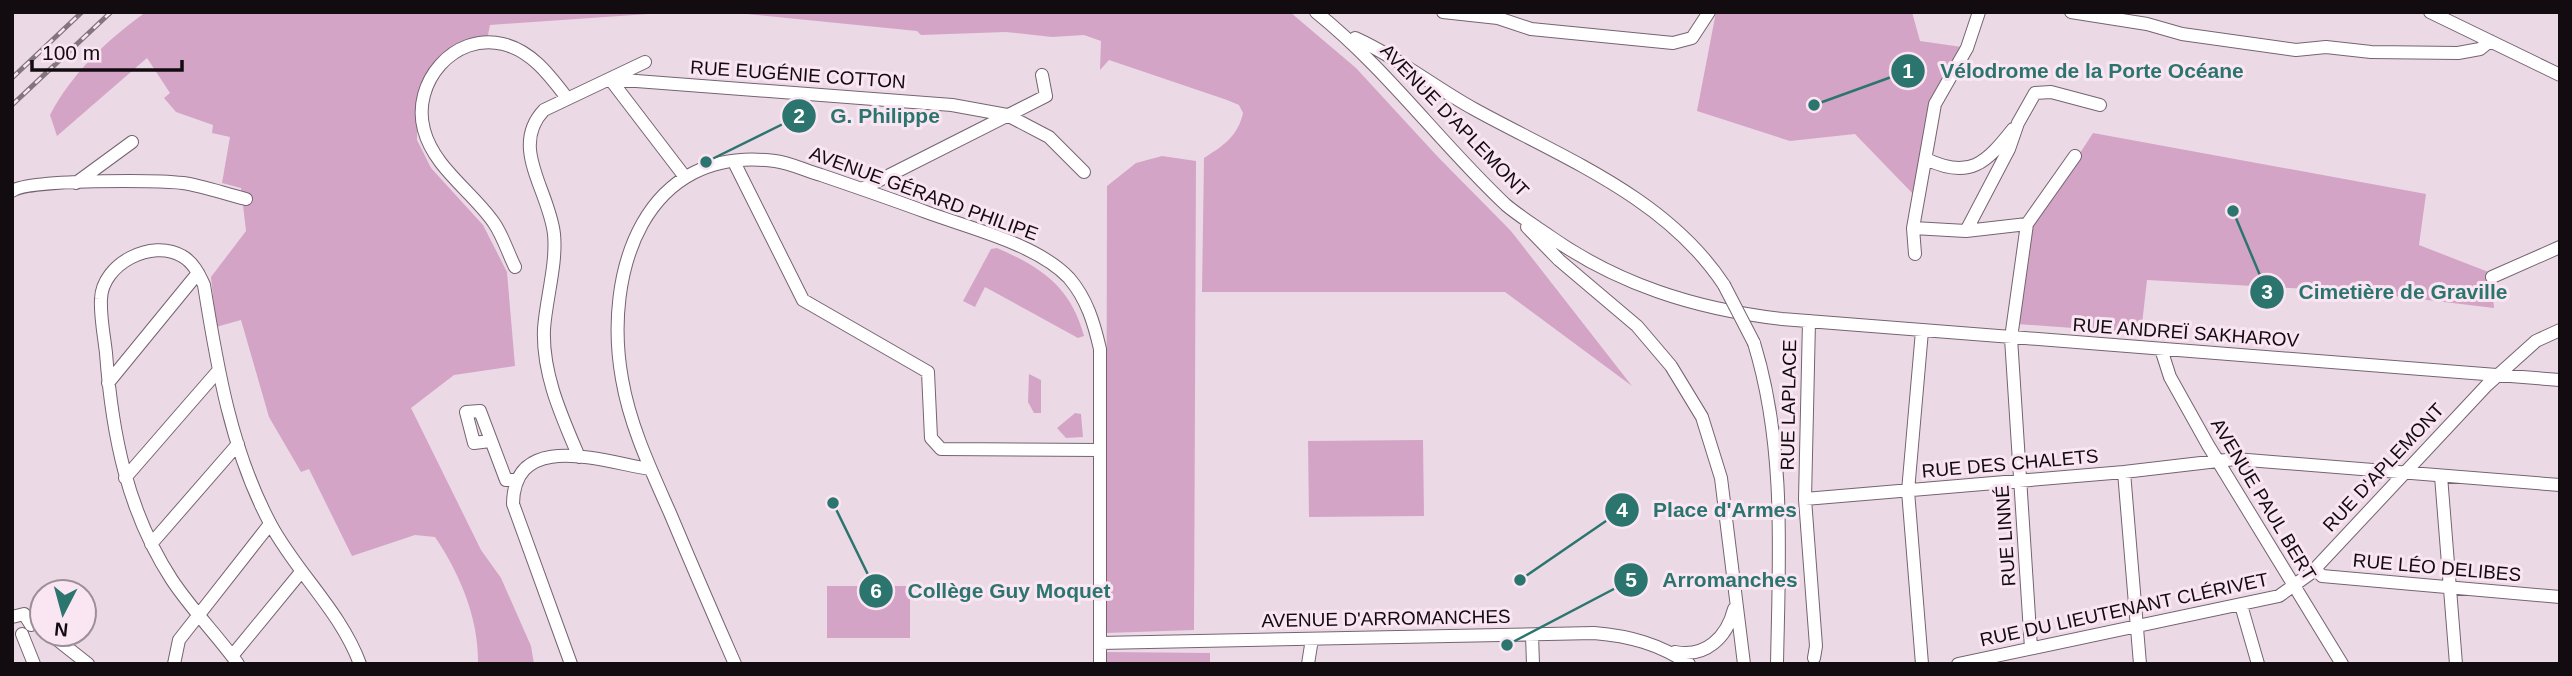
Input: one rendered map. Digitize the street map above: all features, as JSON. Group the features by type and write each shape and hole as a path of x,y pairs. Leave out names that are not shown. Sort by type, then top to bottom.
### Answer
{"street":[{"name":"AVENUE D'APLEMONT","path":"1316,12 1342,33 1508,206 1578,257 1627,281 1671,297 1730,312 1809,321"},
{"path":"1443,12 1498,18 1531,29 1673,43 1692,38 1709,12"},
{"path":"1915,254 1913,228 1935,104 1967,48 1979,12"},
{"path":"2071,12 2147,24 2182,34 2296,50 2326,47 2371,52 2458,53 2480,49 2490,41"},
{"path":"2430,12 2560,75"},
{"path":"1342,33 1634,196 1679,233 1710,264 1754,343 1770,404 1778,481 1779,662"},
{"path":"514,267 495,224 436,156 424,129 422,103 428,82 440,64 454,51 476,44 502,44 524,53 548,73 567,98"},
{"path":"579,457 548,374 544,332 555,237 550,208 529,153 528,136 533,122 544,110 645,62"},
{"path":"862,189 1046,96 1042,75"},
{"path":"610,79 685,177"},
{"name":"RUE EUGÉNIE COTTON","path":"610,79 953,105 1007,115 1049,137 1084,172"},
{"path":"1966,231 2009,149 2031,97 2040,91 2100,105"},
{"path":"1926,159 1952,169 1974,166 1993,153 2018,123"},
{"path":"75,184 132,142"},
{"path":"1913,228 1966,231 2027,224 2075,156"},
{"name":"AVENUE GÉRARD PHILIPE","path":"735,664 650,469 622,379 617,337 620,296 628,251 642,222 661,195 685,177 734,162 778,161 1034,252 1068,278 1089,307 1100,349 1100,450"},
{"path":"734,162 803,300 928,372 931,438 941,449 1100,450 1100,664"},
{"path":"12,191 18,187 36,184 131,180 185,183 246,199"},
{"path":"1508,206 1559,260 1637,326 1684,385 1702,417 1721,478 1744,664"},
{"name":"RUE LINNÉ","path":"2027,224 2011,338 2031,648"},
{"path":"2492,277 2560,247"},
{"path":"301,572 235,660 198,616 152,544 125,478 108,383 101,298 118,265 137,255 164,250 181,255 198,273 204,285 218,371 238,444 270,524 340,626 360,664"},
{"path":"108,383 198,273"},
{"name":"RUE ANDREÏ SAKHAROV","path":"1809,321 2560,380"},
{"name":"RUE LAPLACE","path":"1809,321 1805,499 1816,646 1814,658"},
{"name":"RUE D'APLEMONT","path":"2296,586 2498,374 2536,341 2560,330"},
{"path":"1922,331 1908,491 1922,664"},
{"name":"AVENUE PAUL BERT","path":"2161,349 2170,377 2218,461 2342,664"},
{"path":"125,478 218,371"},
{"path":"490,441 506,480 516,481"},
{"path":"152,544 238,444"},
{"path":"571,664 513,504 516,481 530,463 539,458 579,457 650,469"},
{"name":"RUE DES CHALETS","path":"1805,499 2124,472 2235,459 2560,485"},
{"path":"2124,472 2140,664"},
{"path":"2441,476 2456,664"},
{"path":"174,664 179,640 270,524"},
{"name":"RUE LÉO DELIBES","path":"2315,569 2322,576 2560,597"},
{"name":"RUE DU LIEUTENANT CLÉRIVET","path":"1958,664 2241,605 2279,596 2296,586"},
{"name":"AVENUE D'ARROMANCHES","path":"1100,643 1532,635 1625,636 1670,651 1693,653 1717,641 1730,624 1737,602"},
{"path":"2241,605 2258,664"},
{"path":"13,615 27,615 34,664"},
{"path":"1532,635 1533,664"},
{"path":"1308,664 1312,639"},
{"path":"68,648 88,664"},
{"name":"AVENUE D'ARROMANCHES","path":"1670,651 1689,664"}],"shaded area":[{"path":"146,12 677,12 490,25 487,40 438,63 417,116 417,140 431,168 483,225 507,272 515,366 454,375 411,408 481,550 501,578 531,646 534,664 478,664 475,630 466,597 435,537 415,535 352,556 309,469 301,472 269,417 241,320 216,327 211,277 246,231 241,188 222,183 230,137 212,133 213,125 176,112 164,98 170,93 147,58 57,136 50,115 69,85 104,46"},
{"path":"727,12 1290,12 1356,68 1511,231 1632,386 1505,292 1202,292 1204,158 1233,134 1243,113 1239,105 1227,100 1109,60 1100,70 1101,41 1084,35 1052,37 1006,32 921,35 917,31"},
{"path":"1716,12 1912,12 1920,41 1962,47 1932,99 1914,195 1855,134 1790,141 1697,111"},
{"path":"2093,133 2426,194 2419,245 2491,273 2494,308 2361,292 2147,280 2141,333 2017,324 2031,229"},
{"path":"1162,156 1196,161 1194,630 1106,633 1107,186 1136,163"},
{"path":"997,248 1027,263 1052,281 1071,304 1084,336 1078,338 985,287 975,307 963,301 991,249"},
{"path":"1029,374 1041,380 1041,413 1034,413 1028,402"},
{"path":"1075,413 1081,414 1083,437 1066,438 1057,428"},
{"path":"1423,440 1424,516 1309,517 1308,441"},
{"path":"827,586 910,586 910,638 827,638"},
{"path":"1107,652 1210,653 1210,664 1107,664"}],"railway":[{"path":"12,78 82,12"},
{"path":"12,105 111,12"}],"place":[{"name":"Vélodrome de la Porte Océane","path":"1814,105"},
{"name":"G. Philippe","path":"706,162"},
{"name":"Cimetière de Graville","path":"2233,211"},
{"name":"Collège Guy Moquet","path":"833,503"},
{"name":"Place d'Armes","path":"1520,580"},
{"name":"Arromanches","path":"1507,645"}]}
